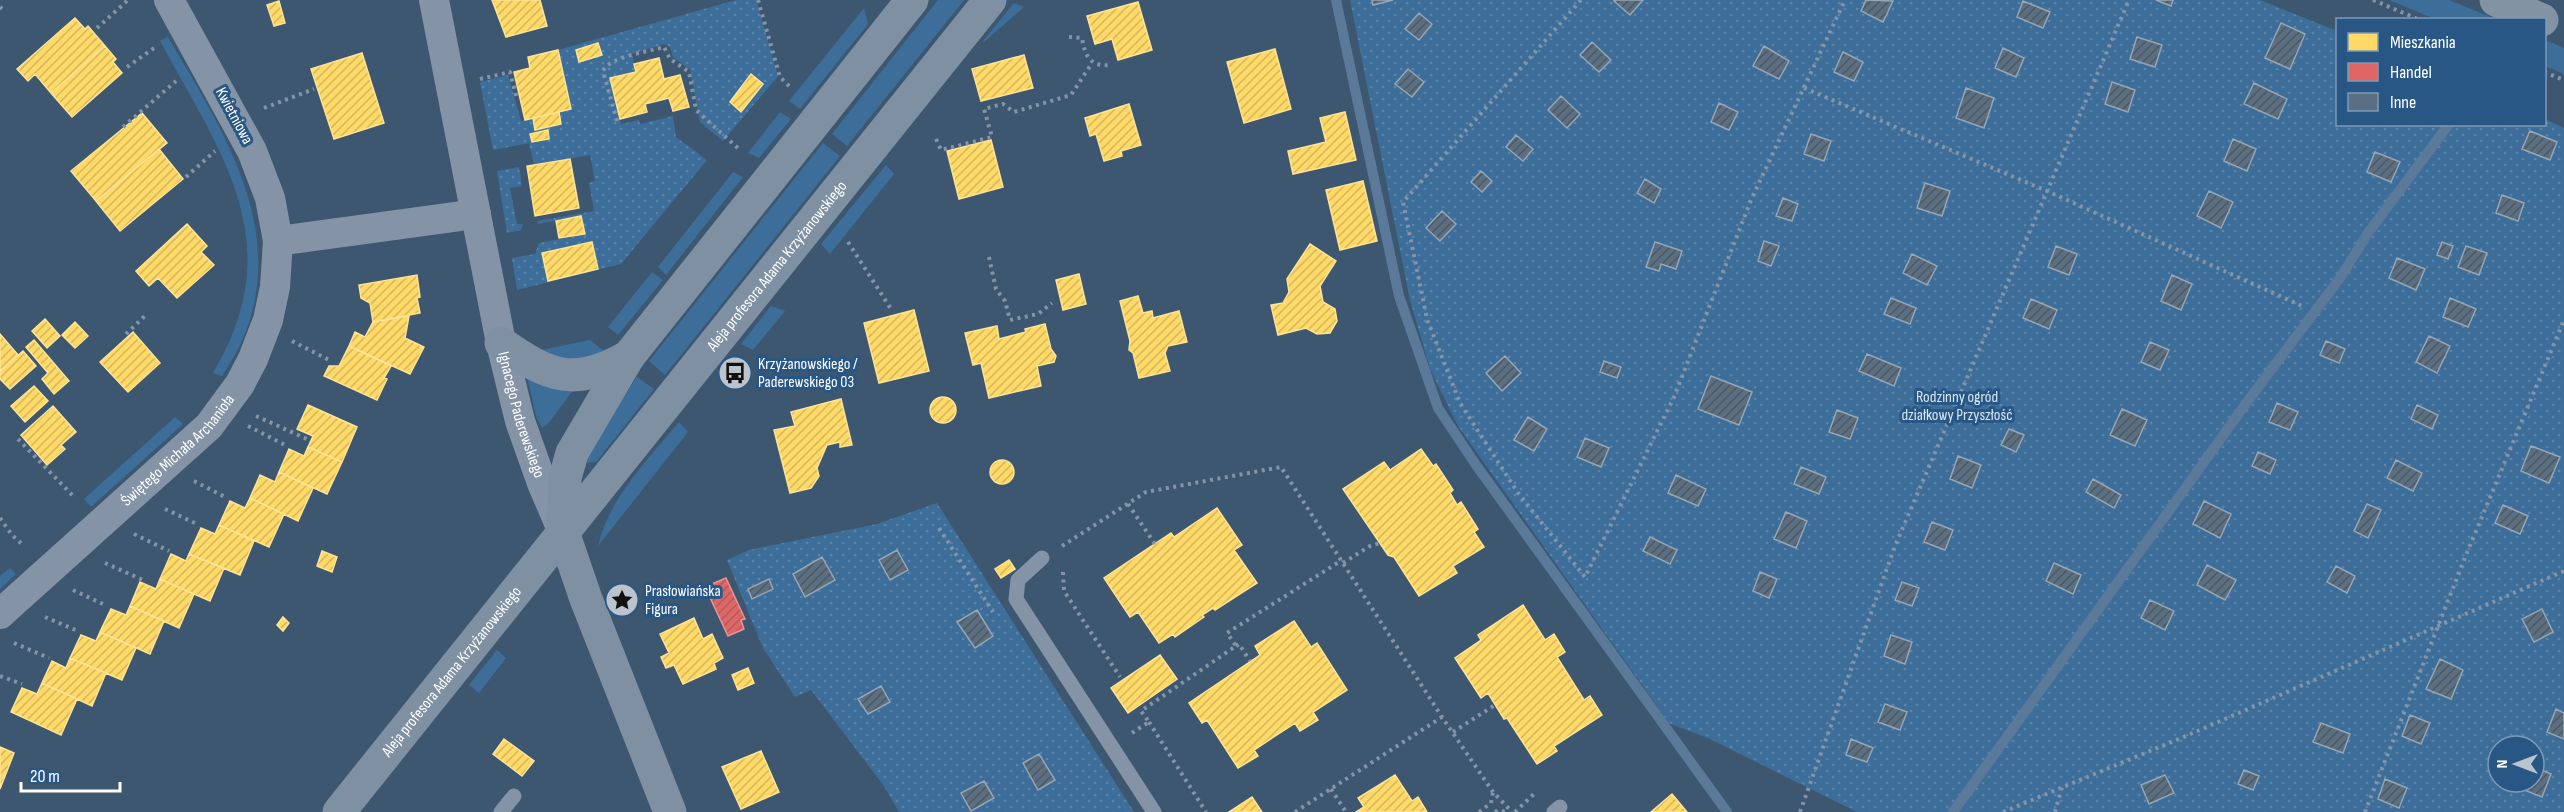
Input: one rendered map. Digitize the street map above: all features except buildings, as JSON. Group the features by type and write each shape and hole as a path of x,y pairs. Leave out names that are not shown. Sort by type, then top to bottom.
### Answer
{"main road":[{"path":"2496,0 2538,18"},
{"path":"2546,21 2564,29"}],"street":[{"name":"Kwietniowa","path":"169,0 252,151 270,198 278,240"},
{"name":"Ignacego Paderewskiego","path":"434,0 501,344 520,421 586,599 670,812"},
{"path":"562,532 565,478 572,453 629,356 912,0"},
{"name":"Aleja profesora Adama Krzyżanowskiego","path":"339,812 990,0"},
{"path":"278,240 476,214"},
{"name":"Świętego Michała Archanioła","path":"4,627 209,426 236,390 253,359 268,320 275,287 278,240"},
{"path":"501,344 537,367 565,375 599,371 629,356"}],"lane":[{"path":"1042,558 1018,580 1016,599 1154,812"},
{"path":"501,812 514,796"}],"path":[{"path":"98,28 128,0"},
{"path":"758,0 780,77 792,88"},
{"path":"1581,0 1403,202 1427,319 1460,403 1518,493 1585,576 1674,397 1751,200 1845,0"},
{"path":"1800,812 1895,546 2129,0"},
{"path":"2373,0 2415,18"},
{"path":"1069,38 1082,38 1086,56 1092,63 1101,66 1110,65"},
{"path":"127,67 157,46"},
{"path":"617,121 603,71 606,66 615,60 664,47 670,59 689,72 696,111 741,152"},
{"path":"936,139 941,150 992,137 984,109 1003,104 1014,112 1071,95 1092,63"},
{"path":"451,86 510,72 517,99"},
{"path":"2546,73 2564,80"},
{"path":"123,126 176,81"},
{"path":"1804,88 2047,191 2302,306"},
{"path":"255,111 314,89"},
{"path":"186,177 215,152"},
{"path":"848,242 891,309"},
{"path":"989,257 996,289 1005,302 1010,320 1038,314 1052,303"},
{"path":"126,334 147,314"},
{"path":"2365,812 2466,555 2564,320"},
{"path":"289,340 329,360"},
{"path":"250,414 307,439"},
{"path":"244,423 287,446"},
{"path":"18,439 75,498"},
{"path":"1042,558 1146,492 1281,467 1442,717 1493,792 1512,812"},
{"path":"188,478 225,497"},
{"path":"1128,504 1155,544"},
{"path":"158,505 197,524"},
{"path":"0,518 12,535 24,546"},
{"path":"129,531 169,551"},
{"path":"1236,646 1227,633 1370,546 1380,543"},
{"path":"1062,545 1063,556"},
{"path":"98,560 145,581"},
{"path":"1063,568 1064,591 1120,677"},
{"path":"2003,812 2564,571"},
{"path":"68,587 105,605"},
{"path":"39,615 78,631"},
{"path":"4,627 49,658"},
{"path":"1206,812 1141,711 1239,644 1251,661"},
{"path":"0,676 22,684"},
{"path":"1453,732 1495,705"},
{"path":"1295,812 1442,717"},
{"path":"1111,746 1149,722"},
{"path":"2055,812 2062,788"},
{"path":"1331,789 1346,812"},
{"path":"1479,812 1491,803 1493,792"},
{"path":"1495,812 1498,810 1506,812"}],"green space":[{"path":"736,0 756,0 778,76 723,141 700,122 690,70 673,57 670,47 664,44 632,54 636,72 610,79 621,124 639,120 640,124 673,116 676,137 707,160 621,264 517,290 512,258 535,254 539,243 585,234 581,216 538,224 537,221 594,211 589,183 595,181 590,155 534,165 529,143 493,150 480,82 508,75 521,121 533,118 536,130 561,124 559,112 571,109 558,50"},
{"path":"938,0 964,0 847,146 832,134"},
{"name":"Rodzinny ogród działkowy Przyszłość","path":"1350,0 2260,0 2336,31 2336,126 2546,126 2546,119 2564,128 2564,812 1857,812 1710,739 1669,723 1458,426 1430,369 1410,300"},
{"path":"2389,0 2449,0 2494,18 2433,18"},
{"path":"1014,3 1024,7 984,42 983,41"},
{"path":"864,8 868,24 800,109 789,101"},
{"path":"168,37 208,105 226,141 242,177 253,214 258,252 256,291 244,337 222,376 213,373 235,326 246,283 247,241 239,202 225,163 160,41"},
{"path":"2546,40 2564,48 2564,74 2546,66"},
{"path":"780,112 791,119 759,158 748,153"},
{"path":"823,143 840,156 665,375 649,361"},
{"path":"886,165 894,174 830,254 821,244"},
{"path":"519,167 522,186 510,188 517,224 523,224 521,230 507,233 497,171"},
{"path":"733,172 743,177 666,275 658,267"},
{"path":"652,272 663,280 618,335 608,327"},
{"path":"771,306 785,311 753,350 741,344"},
{"path":"590,340 604,351 576,362 536,351"},
{"path":"527,376 573,390 548,424 542,428 536,416"},
{"path":"637,377 654,389 596,462 586,463 585,456"},
{"path":"175,417 183,424 91,507 84,499"},
{"path":"679,422 688,432 598,546 611,511 621,495"},
{"path":"937,503 1134,812 899,812 884,786 811,690 795,697 763,648 727,560 749,550 877,524"},
{"path":"10,568 16,574 0,589 0,576"},
{"path":"497,650 506,658 479,693 469,685"}],"waterway":[{"path":"1336,0 1399,296 1438,408 1476,465 1727,812"},
{"path":"1953,812 2247,402 2340,278 2368,233 2448,126"}],"place":[{"name":"Krzyżanowskiego / Paderewskiego 03","path":"735,373"},
{"name":"Prasłowiańska Figura","path":"622,600"}]}
